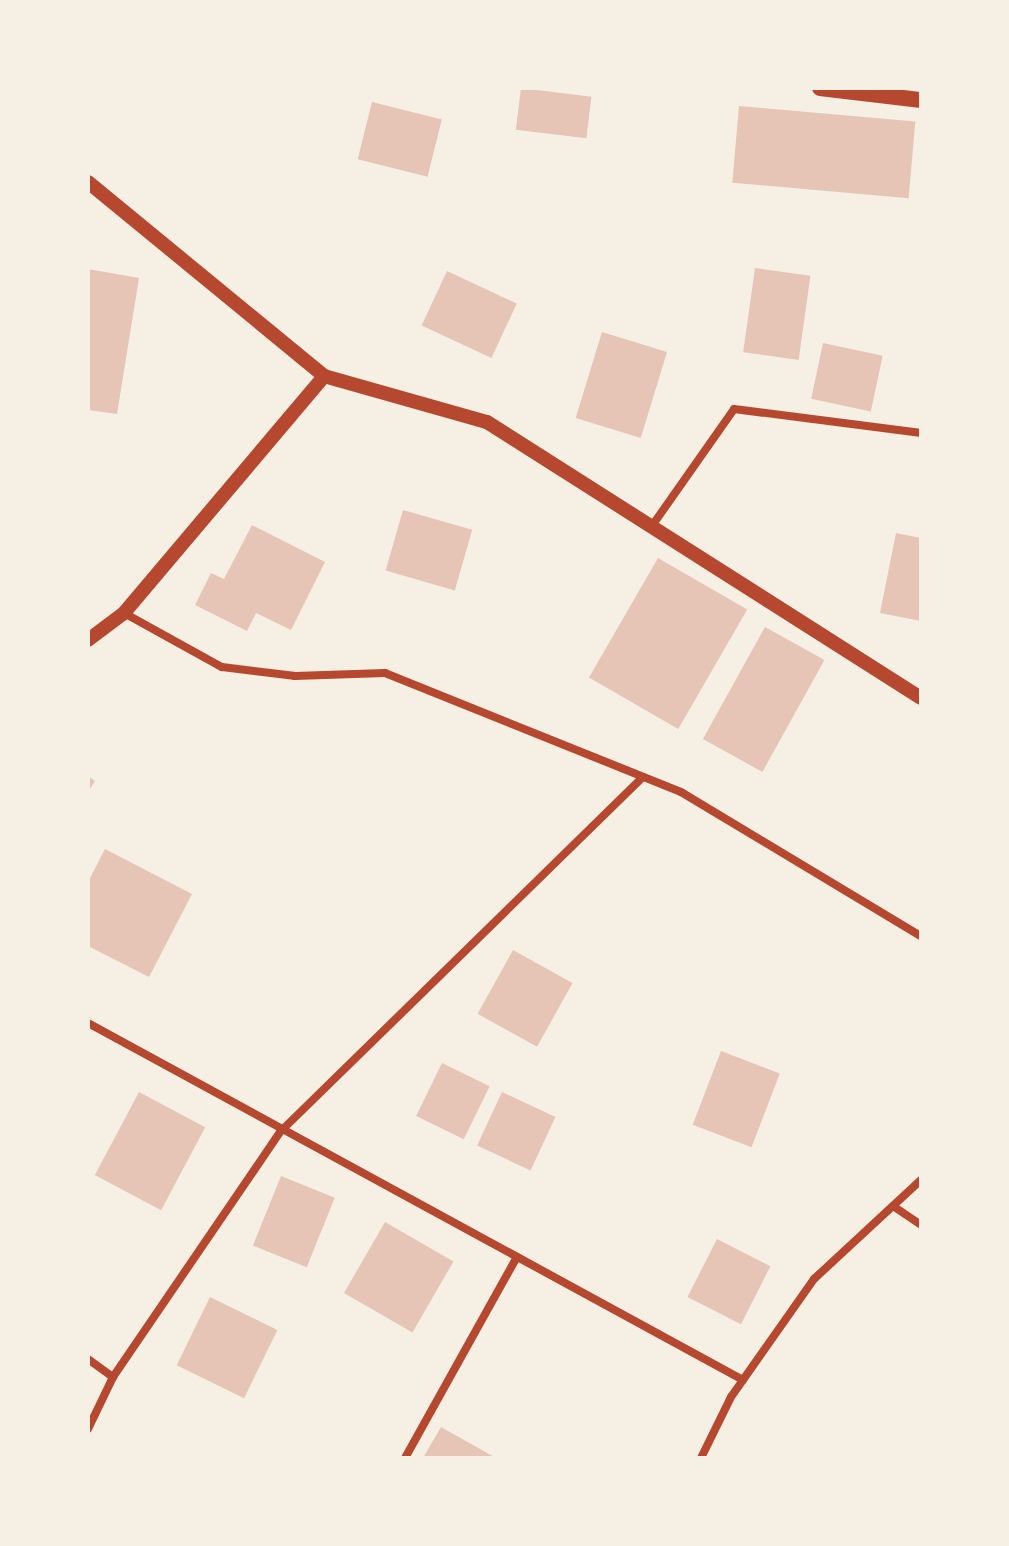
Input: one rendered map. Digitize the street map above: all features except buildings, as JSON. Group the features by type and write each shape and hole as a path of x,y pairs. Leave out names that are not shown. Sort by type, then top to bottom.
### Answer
{"main road":[{"path":"820,88 921,100"}],"street":[{"path":"88,182 324,376 487,422 654,523 921,698"},
{"path":"88,640 124,613 324,376"},
{"path":"654,523 734,409 921,433"},
{"path":"124,613 222,667 295,676 385,673 643,777 921,936"},
{"path":"88,1429 113,1377 281,1131 643,777"},
{"path":"88,1023 281,1131 743,1380"},
{"path":"705,1456 743,1380 814,1279 921,1180"},
{"path":"893,1206 921,1225"},
{"path":"405,1458 517,1257"},
{"path":"88,1359 113,1377"}]}
